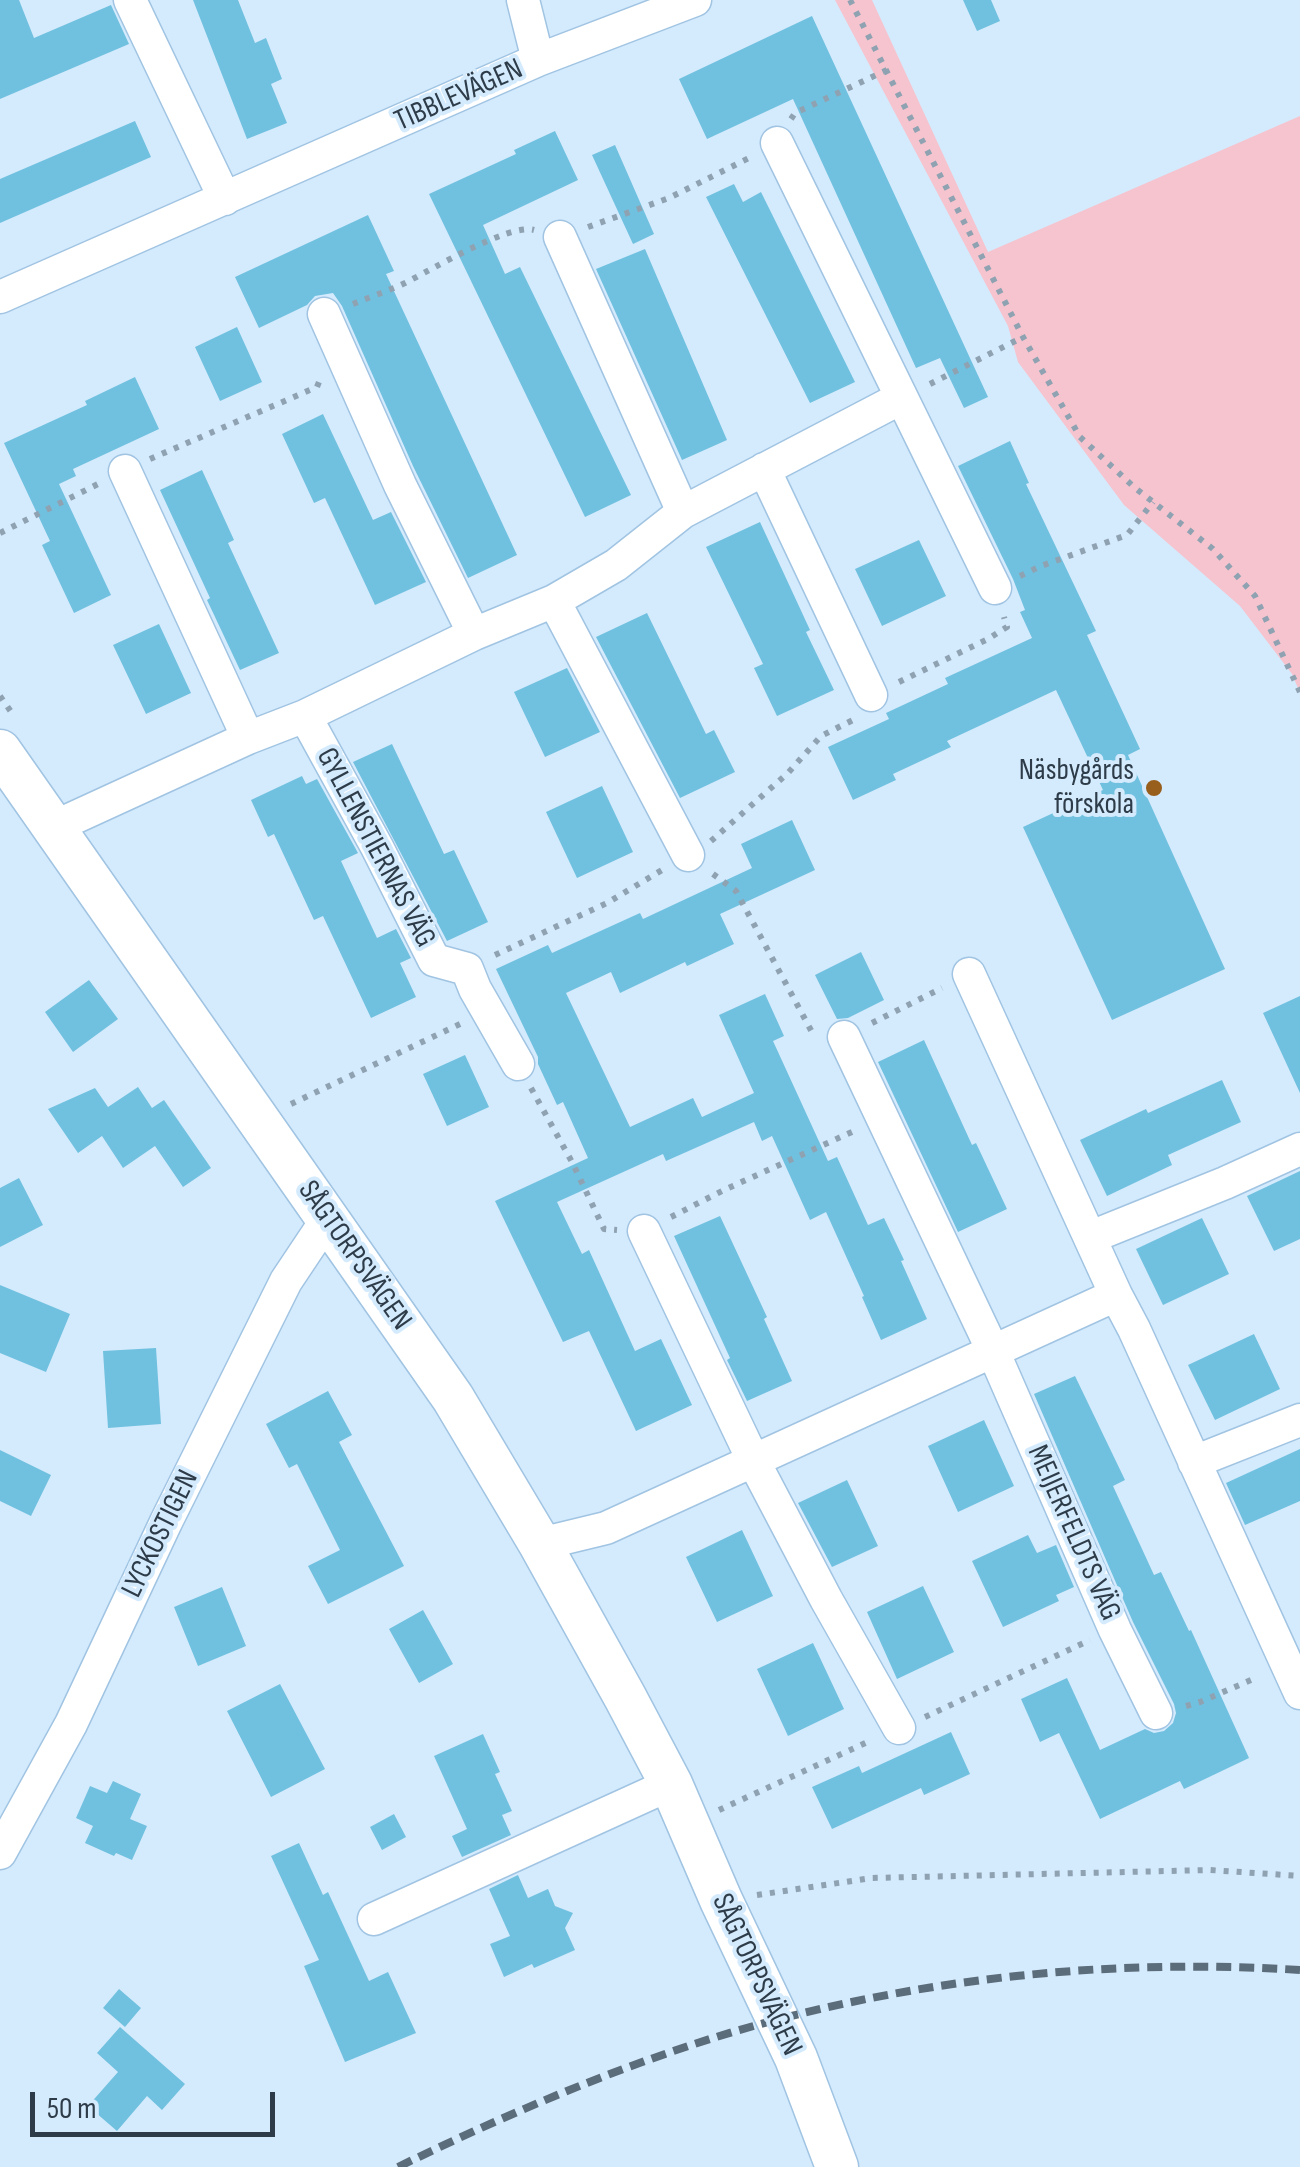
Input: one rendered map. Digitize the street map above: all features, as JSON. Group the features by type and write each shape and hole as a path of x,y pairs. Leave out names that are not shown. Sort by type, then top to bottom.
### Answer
{"street":[{"path":"130,0 225,199"},
{"path":"524,0 538,60"},
{"name":"TIBBLEVÄGEN","path":"0,297 538,60 696,0"},
{"path":"777,143 995,588"},
{"path":"560,237 683,512"},
{"path":"324,314 400,486 474,634"},
{"name":"GYLLENSTIERNAS VÄG","path":"54,827 554,601 616,565 683,512 901,398"},
{"path":"764,469 871,695"},
{"path":"126,471 248,738"},
{"path":"554,601 688,855"},
{"name":"GYLLENSTIERNAS VÄG","path":"305,716 434,960 467,969 518,1064"},
{"name":"SÅGTORPSVÄGEN","path":"0,751 453,1398 540,1544 671,1784 796,2058 837,2167"},
{"path":"969,974 1292,1679"},
{"name":"MEIJERFELDTS VÄG","path":"844,1038 993,1351 1156,1714"},
{"path":"1091,1236 1300,1149"},
{"name":"LYCKOSTIGEN","path":"0,1853 70,1724 286,1281 328,1218"},
{"path":"644,1231 754,1462 899,1728"},
{"path":"540,1544 606,1528 1116,1295"},
{"path":"1194,1462 1300,1420"},
{"path":"374,1919 671,1784"}],"path":[{"path":"850,0 1023,337 1080,437 1153,502 1213,548 1255,596 1300,692"},
{"path":"0,533 126,471 317,387 339,347 350,306 523,227 560,237 669,198 777,143 795,113 887,70"},
{"path":"901,398 1023,337"},
{"path":"467,969 607,903 728,828 788,774 821,736 860,717 871,695 1008,627 995,588 1041,566 1127,535 1153,502"},
{"path":"688,855 736,891 812,1034 844,1038 969,974"},
{"path":"290,1104 488,1011"},
{"path":"518,1064 604,1229 644,1231 883,1118"},
{"path":"957,1703 1050,1658"},
{"path":"1156,1714 1292,1679"},
{"path":"718,1810 834,1757"},
{"path":"722,1900 872,1878 1210,1870 1300,1876"}],"shaded area":[{"path":"835,0 872,0 988,252 1300,116 1300,693 1292,674 1240,606 1124,505 1018,362 1008,326"}],"building":[{"path":"0,0 19,0 34,38 111,5 129,44 0,99"},
{"path":"193,0 238,0 255,43 266,38 282,79 271,84 287,123 247,139"},
{"path":"963,0 991,0 1000,21 977,31"},
{"path":"812,16 988,397 964,408 940,358 916,368 793,99 707,139 679,79"},
{"path":"135,121 151,157 0,223 0,179"},
{"path":"555,131 578,180 483,225 505,274 520,267 631,495 585,517 429,194 516,154 514,150"},
{"path":"615,145 654,234 633,244 592,155"},
{"path":"734,184 743,202 761,192 855,382 810,403 706,197"},
{"path":"368,215 394,271 386,274 517,555 468,578 333,293 315,296 307,305 259,328 235,277"},
{"path":"645,249 727,440 682,460 596,269"},
{"path":"237,327 262,382 220,401 195,347"},
{"path":"135,377 159,429 73,469 76,476 59,484 111,595 74,613 42,545 50,541 4,443 87,405 85,401"},
{"path":"323,414 373,520 391,512 426,582 375,605 325,498 314,503 282,434"},
{"path":"1010,441 1029,483 1026,484 1096,631 1087,635 1140,749 1128,755 1225,969 1112,1020 1023,827 1103,790 1056,690 947,741 951,747 893,774 896,780 853,800 828,747 889,719 886,713 948,684 945,678 1032,638 1020,612 1025,610 1013,579 958,466"},
{"path":"202,470 234,540 228,543 279,653 240,670 160,490"},
{"path":"760,522 834,690 777,716 754,668 763,664 706,547"},
{"path":"919,540 946,596 882,626 855,569"},
{"path":"647,613 706,734 714,730 735,772 680,798 596,637"},
{"path":"159,624 191,693 146,714 113,645"},
{"path":"567,668 600,732 545,757 514,692"},
{"path":"392,744 444,854 454,850 488,922 447,941 353,762"},
{"path":"302,776 306,784 317,779 358,853 341,861 377,938 396,929 411,958 400,963 416,997 371,1018 323,916 314,920 274,834 268,837 251,800"},
{"path":"602,786 633,852 577,878 546,812"},
{"path":"792,820 815,870 720,914 734,944 620,993 611,972 566,993 630,1127 693,1098 702,1117 754,1093 719,1015 765,994 784,1036 773,1041 828,1161 837,1157 868,1225 884,1218 927,1319 881,1340 826,1212 810,1220 772,1136 762,1141 754,1122 666,1161 663,1154 557,1202 582,1254 589,1250 635,1351 661,1339 692,1405 636,1431 589,1331 563,1342 495,1201 588,1158 563,1102 557,1105 496,969 548,945 552,953 640,913 643,919 752,868 741,844"},
{"path":"861,952 884,1000 848,1018 837,1019 815,975"},
{"path":"89,980 118,1019 73,1052 45,1012"},
{"path":"1300,996 1300,1093 1263,1013"},
{"path":"924,1040 972,1145 976,1143 1007,1209 958,1232 878,1062"},
{"path":"465,1055 489,1107 447,1126 423,1074"},
{"path":"1222,1080 1241,1122 1168,1155 1172,1165 1107,1196 1080,1140"},
{"path":"138,1087 152,1108 164,1100 211,1168 183,1187 155,1146 123,1168 102,1136 78,1153 48,1109 95,1088 108,1107"},
{"path":"1300,1171 1300,1239 1274,1251 1247,1196"},
{"path":"19,1178 43,1225 0,1247 0,1188"},
{"path":"720,1216 792,1381 747,1401 674,1236"},
{"path":"1202,1218 1229,1274 1163,1305 1136,1249"},
{"path":"0,1285 70,1314 46,1372 0,1353"},
{"path":"1254,1334 1280,1389 1215,1420 1188,1365"},
{"path":"156,1348 161,1424 108,1428 103,1351"},
{"path":"1075,1376 1125,1480 1113,1486 1154,1575 1161,1572 1191,1630 1249,1758 1184,1789 1180,1781 1100,1819 1059,1733 1040,1742 1021,1699 1067,1678 1100,1750 1145,1729 1154,1733 1164,1731 1173,1723 1176,1713 1034,1394"},
{"path":"328,1391 352,1435 339,1442 404,1566 328,1604 308,1566 340,1550 297,1464 289,1468 266,1424"},
{"path":"984,1420 1014,1486 958,1512 928,1446"},
{"path":"1300,1449 1300,1501 1245,1525 1226,1483"},
{"path":"0,1450 51,1475 31,1516 0,1501"},
{"path":"847,1480 878,1546 832,1567 798,1503"},
{"path":"742,1530 773,1596 717,1622 686,1557"},
{"path":"1028,1535 1037,1553 1056,1545 1074,1587 1056,1595 1059,1601 1003,1627 972,1561"},
{"path":"923,1586 954,1652 897,1679 867,1612"},
{"path":"222,1587 246,1646 198,1666 174,1607"},
{"path":"423,1610 453,1664 419,1683 389,1629"},
{"path":"813,1643 844,1709 788,1736 757,1669"},
{"path":"280,1684 325,1769 271,1797 227,1711"},
{"path":"951,1732 970,1774 924,1795 921,1788 832,1829 812,1787 859,1766 862,1773"},
{"path":"483,1734 512,1811 502,1815 511,1835 462,1857 452,1836 467,1829 434,1756"},
{"path":"113,1781 141,1794 130,1819 147,1826 132,1860 85,1843 93,1826 76,1818 90,1786 107,1793"},
{"path":"394,1814 406,1837 382,1850 370,1827"},
{"path":"299,1843 323,1895 328,1892 369,1981 388,1972 416,2033 345,2062 304,1966 319,1960 271,1856"},
{"path":"518,1875 528,1898 548,1889 555,1906 573,1913 565,1928 575,1950 504,1977 490,1944 510,1936 489,1889"},
{"path":"119,1989 141,2008 125,2027 103,2008"},
{"path":"120,2027 185,2084 162,2110 147,2096 117,2131 88,2106 118,2072 97,2053"}],"railway":[{"path":"398,2167 606,2075 736,2031 874,1997 1015,1976 1086,1970 1300,1970"}],"place":[{"name":"Näsbygårds förskola","path":"1154,788"}]}
